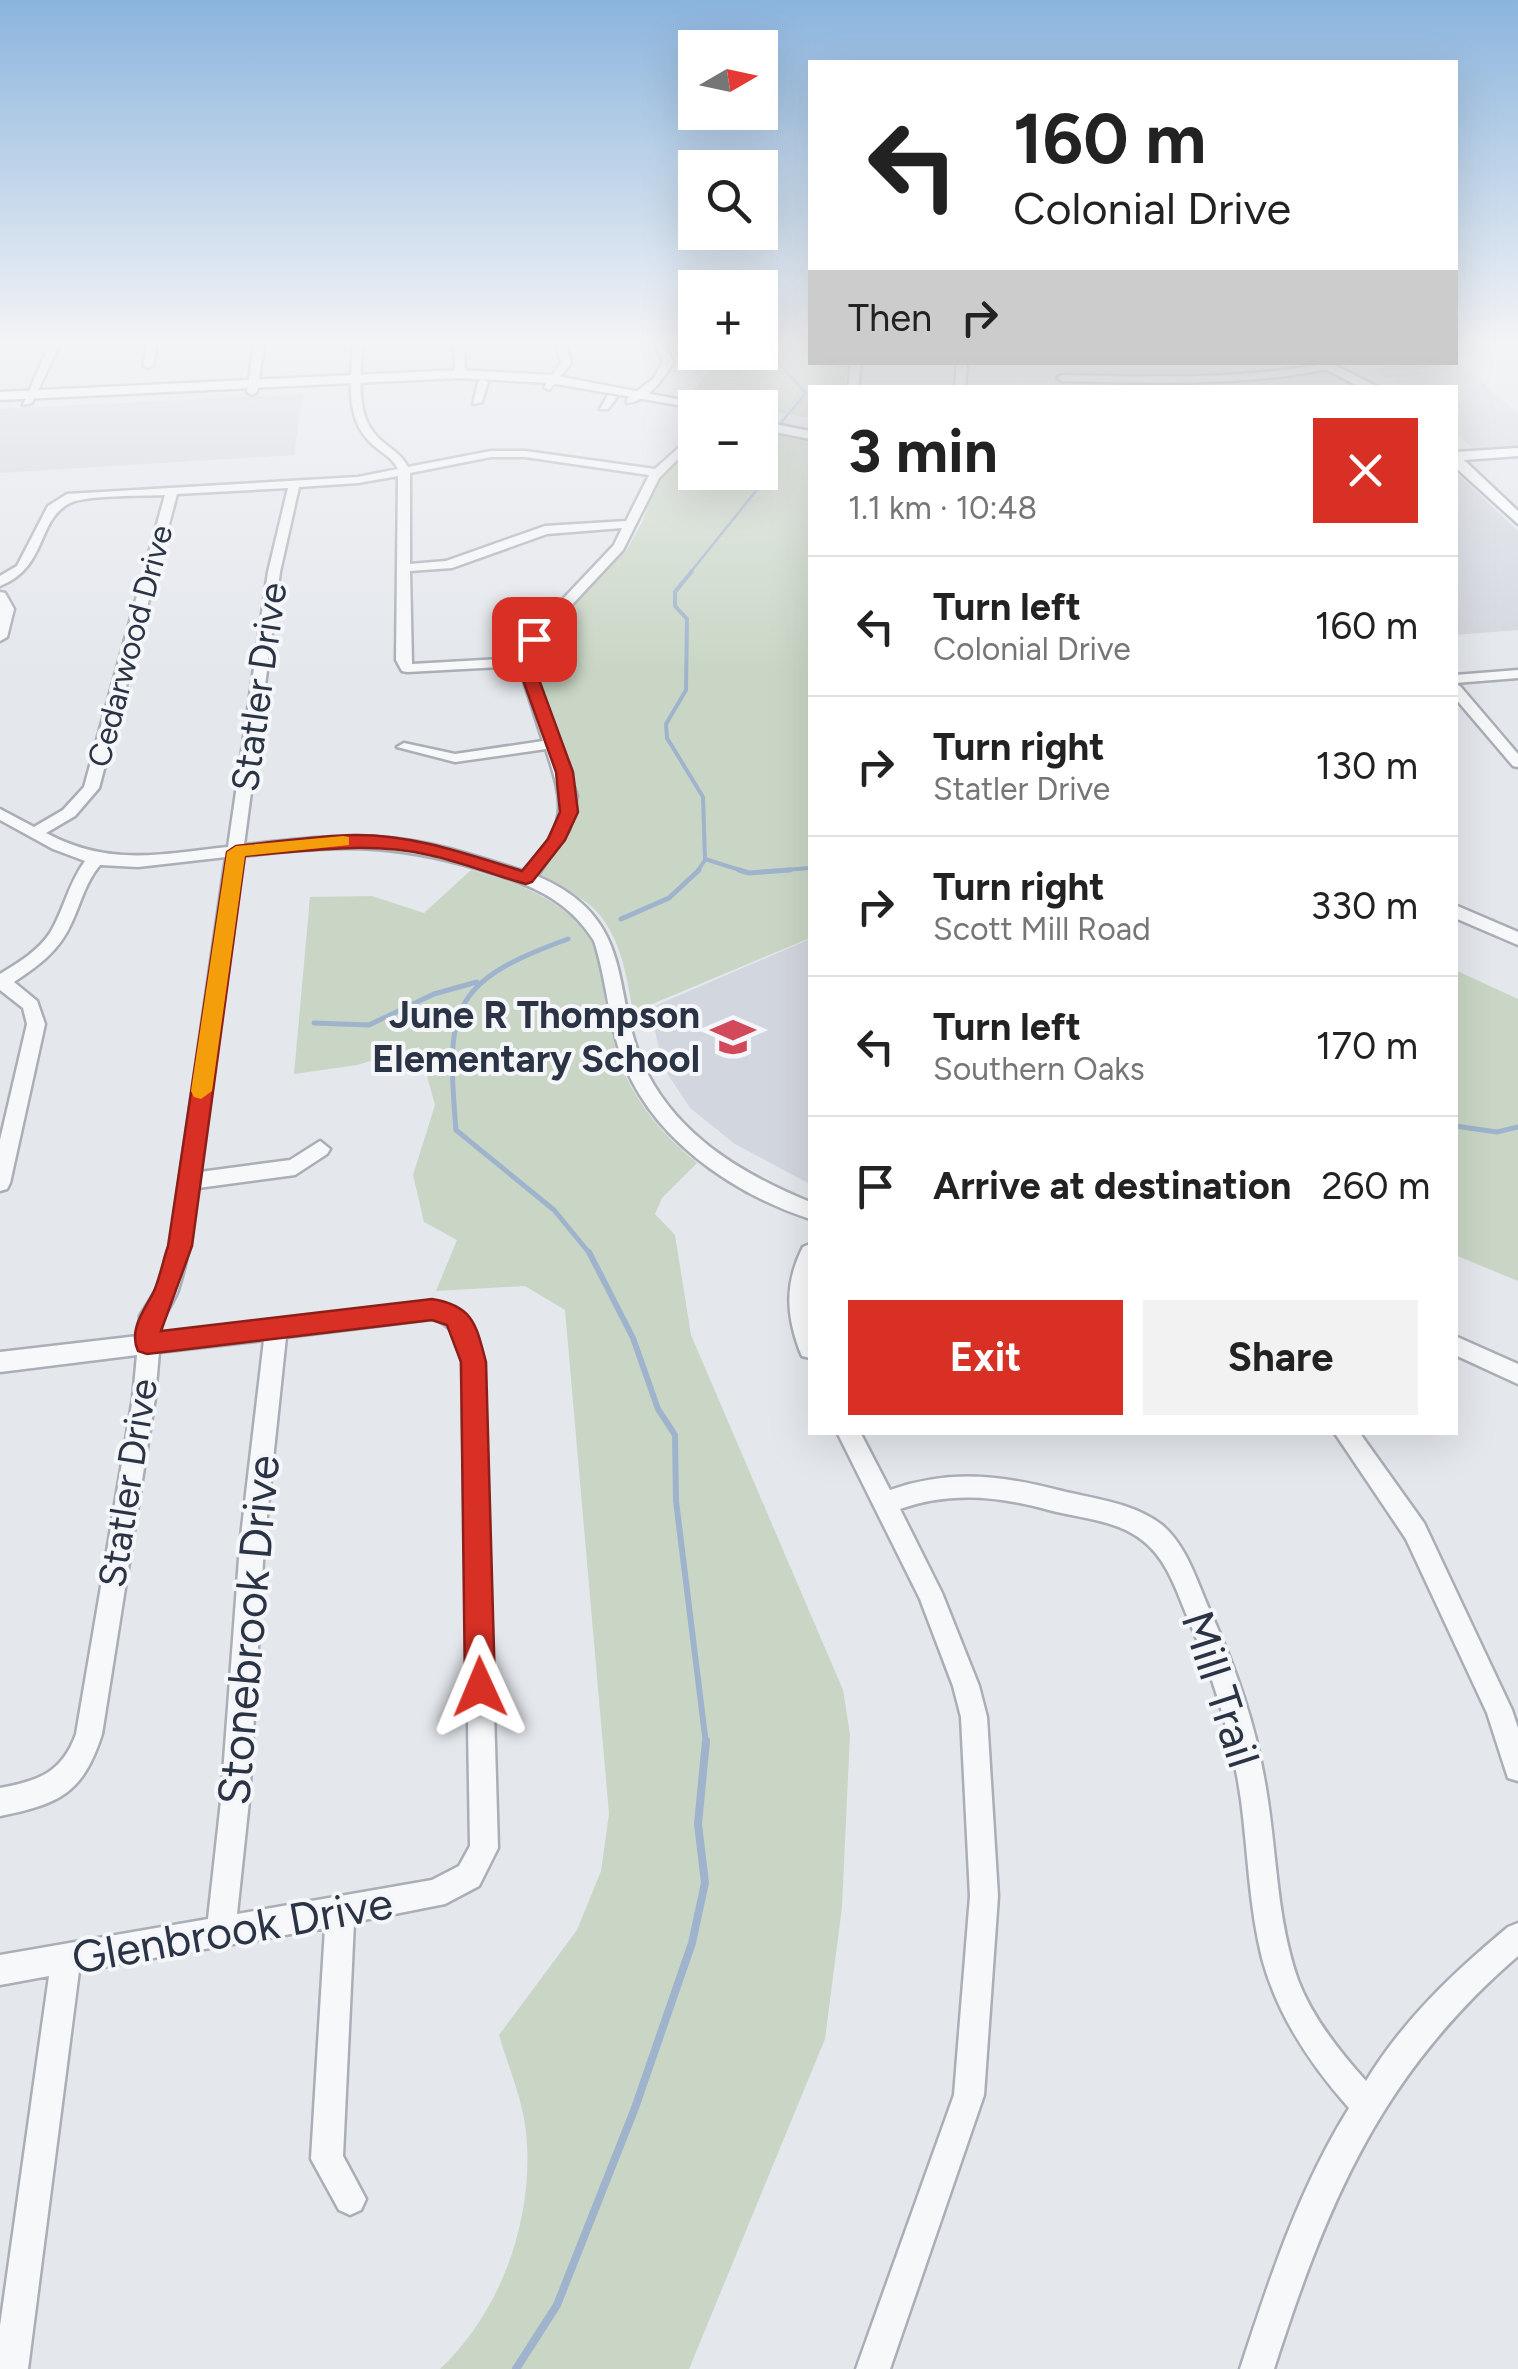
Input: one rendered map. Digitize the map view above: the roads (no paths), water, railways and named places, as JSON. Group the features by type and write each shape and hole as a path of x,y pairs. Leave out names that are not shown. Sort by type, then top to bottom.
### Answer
{"main road":[{"path":"1463,460 1518,452"},
{"path":"1463,460 1518,461"},
{"path":"1463,460 1503,478 1518,500"},
{"path":"1463,460 1518,519"},
{"path":"1503,478 1518,461"}],"street":[{"path":"387,450 400,459 404,470 403,660 408,668 526,662"},
{"path":"526,878 556,840 569,812 568,786 526,662 538,632 619,548 646,488 678,453"},
{"path":"45,493 61,500 358,480 462,458 516,454 658,473"},
{"name":"Statler Drive","path":"0,1802 36,1796 61,1786 82,1759 89,1734 144,1398 151,1316 166,1293 180,1246 274,572 294,484"},
{"name":"Cedarwood Drive","path":"35,833 69,813 91,788 172,492"},
{"path":"0,582 22,568 52,509 61,500"},
{"path":"404,568 448,565 545,530 632,524"},
{"path":"0,596 7,609 0,637"},
{"path":"1458,679 1518,674"},
{"path":"1458,691 1517,759"},
{"path":"404,746 455,758 553,744"},
{"path":"0,814 96,858 154,860 354,840 432,850 526,878 566,900 601,936 615,975 630,1057 670,1120 727,1172 808,1209"},
{"path":"0,1183 36,1024 31,1006 0,982 32,961 58,934 74,887 96,858"},
{"path":"1458,912 1518,939"},
{"path":"189,1181 295,1167 320,1149"},
{"path":"808,1257 798,1279 796,1302 808,1342"},
{"name":"Glenbrook Drive","path":"0,1970 435,1894 469,1876 484,1848 474,1362 465,1330 450,1313 432,1310 276,1328"},
{"path":"0,1362 276,1328"},
{"name":"Stonebrook Drive","path":"221,1932 235,1801 252,1545 276,1328"},
{"path":"1458,1345 1518,1374"},
{"path":"850,1435 930,1592 970,1702 981,1799 984,1896 969,2095 873,2369"},
{"path":"1347,1435 1415,1531 1500,1710 1518,1768"},
{"name":"Mill Trail","path":"885,1503 922,1488 953,1484 1008,1487 1131,1518 1166,1545 1210,1639 1240,1720 1252,1780 1268,1913 1292,2000 1306,2033 1367,2105"},
{"path":"340,1911 327,2159 350,2199"},
{"path":"1256,2369 1287,2272 1348,2132 1441,2006 1518,1937"},
{"path":"10,2369 66,1959"}],"waterway":[{"path":"690,573 763,482 774,450"},
{"path":"692,571 675,592 675,606 687,619 686,690 666,724 667,738 703,797 705,859 746,872"},
{"path":"697,872 705,860"},
{"path":"759,872 808,868"},
{"path":"739,870 790,870"},
{"path":"621,919 669,898 697,872"},
{"path":"568,939 498,970 477,987 463,1006 455,1028 453,1089 456,1130 554,1210 590,1254"},
{"path":"314,1023 369,1025 434,994 477,982"},
{"path":"1458,1126 1497,1132 1518,1127"},
{"path":"590,1254 633,1338 658,1409 675,1435 676,1501 706,1743"},
{"path":"516,2369 557,2305 635,2108 692,1943 705,1883 698,1824 706,1743"}],"place":[{"name":"June R Thompson Elementary School","path":"733,1037"}]}
